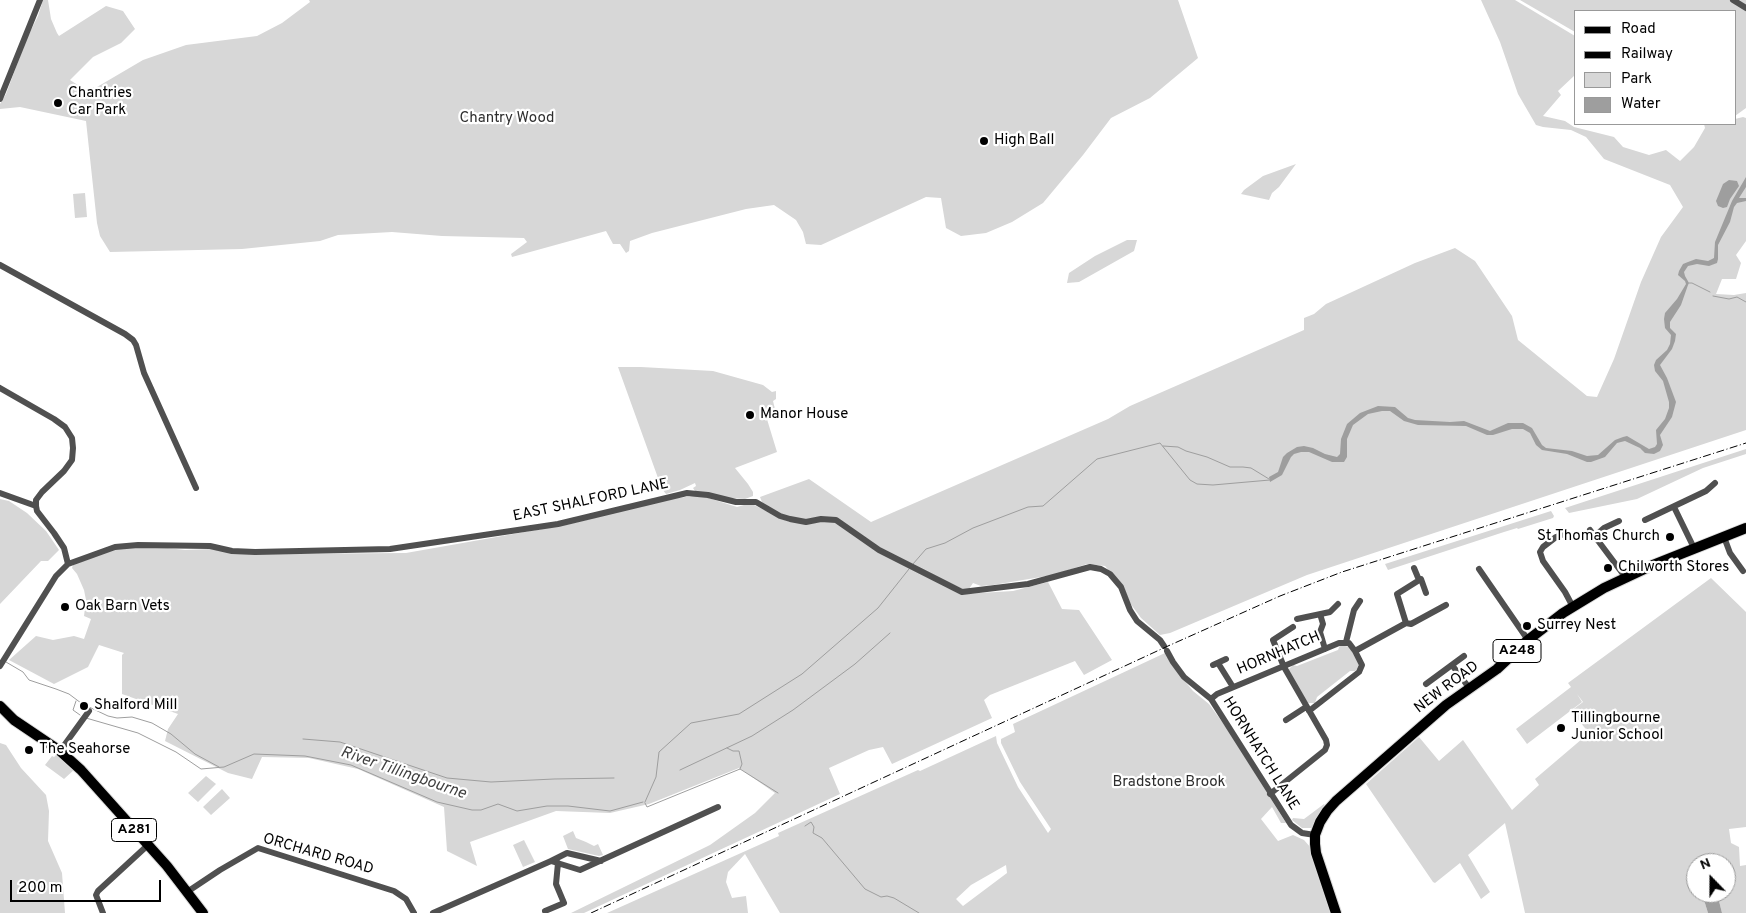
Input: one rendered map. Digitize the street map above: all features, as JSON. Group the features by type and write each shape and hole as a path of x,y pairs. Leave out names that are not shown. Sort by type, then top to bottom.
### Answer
{"main road":[{"name":"NEW ROAD","path":"1315,835 1322,816 1336,801 1414,732 1446,705 1497,669 1528,640 1573,607 1604,588 1694,548 1746,528"},
{"name":"A281","path":"0,706 14,720 60,751 81,770 167,866 203,913"},
{"path":"1315,835 1316,853 1336,913"}],"street":[{"path":"0,99 40,0"},
{"path":"1733,0 1746,8"},
{"path":"0,265 133,340 144,373 196,488"},
{"path":"0,388 54,419 65,427 72,438 74,448 72,460 36,500 37,511 64,548 68,564"},
{"path":"1645,520 1706,491 1715,483"},
{"path":"0,493 36,506"},
{"name":"EAST SHALFORD LANE","path":"0,665 34,608 56,576 68,564 115,547 138,545 210,546 232,551 255,552 390,549 558,524 687,493 708,495 736,502 756,502 780,516 806,522 820,519 836,520 879,550 916,570 966,592 1028,584 1090,567 1101,569 1110,574 1121,588 1137,621 1160,640 1184,677 1211,699"},
{"path":"1674,507 1694,548"},
{"path":"1595,536 1604,528 1620,521"},
{"path":"1590,530 1626,578"},
{"path":"1567,533 1538,548 1543,561 1573,607"},
{"path":"1724,537 1730,554 1742,571"},
{"path":"1414,568 1419,580 1421,579 1426,593"},
{"path":"1479,569 1528,640"},
{"path":"1406,623 1397,594 1419,580"},
{"path":"1286,720 1308,709 1359,672 1362,665 1351,645 1346,642 1354,610 1360,600"},
{"path":"1298,619 1330,612 1338,604"},
{"path":"1355,651 1406,623 1411,624 1446,605"},
{"path":"1320,614 1323,624 1320,632 1325,648"},
{"path":"1270,794 1326,748 1326,740 1284,667 1273,640 1293,627"},
{"name":"HORNHATCH","path":"1211,699 1217,694 1325,648 1346,642"},
{"path":"1426,684 1464,656"},
{"path":"1226,659 1216,664 1233,687"},
{"path":"1452,665 1470,689"},
{"name":"HORNHATCH LANE","path":"1211,699 1291,825 1302,833 1315,835"},
{"path":"60,751 89,711"},
{"path":"551,861 580,870 718,808"},
{"path":"103,913 96,895 98,891 148,845"},
{"name":"ORCHARD ROAD","path":"187,892 258,848 394,891 406,899 414,913"},
{"path":"432,913 567,853 601,860"},
{"path":"545,911 564,903 556,884 558,863"}],"green space":[{"name":"Chantry Wood","path":"43,0 48,0 51,19 59,36 106,6 123,11 135,29 121,43 93,57 70,80 84,89 97,87 143,60 186,45 257,36 282,23 310,2 309,0 1178,0 1198,58 1150,98 1111,118 1043,203 1012,222 986,233 961,236 946,228 941,198 926,197 821,245 806,244 803,232 796,220 774,205 746,209 652,233 630,241 629,251 626,253 620,244 613,244 606,231 512,257 511,254 527,242 524,238 442,236 392,232 338,235 320,241 242,249 110,252 100,236 97,223 86,121 20,107 0,109 0,104 6,94"},
{"path":"1481,0 1515,0 1574,35 1574,76 1558,91 1561,95 1543,116 1565,121 1574,127 1614,137 1623,147 1649,155 1666,150 1680,161 1694,147 1705,128 1704,125 1736,125 1736,119 1746,118 1746,241 1736,255 1741,263 1736,279 1722,279 1716,294 1734,295 1746,293 1746,430 1307,575 1170,633 1160,635 1141,618 1130,603 1124,588 1105,566 1087,564 1053,575 993,585 981,586 973,583 969,589 963,589 921,570 921,574 963,594 1013,591 1048,582 1062,609 1079,610 1112,660 1084,675 1075,661 990,695 984,700 992,718 892,764 883,747 869,750 829,768 840,794 584,913 571,913 710,845 755,813 775,793 739,768 649,804 610,813 556,811 470,842 477,866 447,851 444,807 358,769 309,758 262,757 252,779 228,773 165,741 168,729 178,714 122,694 122,655 124,653 99,645 88,667 54,684 9,660 36,636 53,640 74,636 84,639 91,619 84,616 86,600 84,590 77,574 72,568 73,565 117,548 149,546 185,550 212,549 232,553 266,554 406,553 570,524 669,499 694,496 702,496 737,507 754,505 787,521 807,524 808,520 775,512 762,502 760,497 809,479 871,522 1108,419 1130,406 1304,330 1304,318 1314,314 1326,304 1415,263 1455,248 1475,261 1512,316 1518,340 1587,396 1597,397 1614,359 1641,282 1661,237 1683,207 1670,185 1604,159 1586,137 1571,130 1536,125 1518,94 1500,42"},
{"path":"1520,0 1746,0 1746,108 1736,115 1736,10 1574,10 1574,31"},
{"path":"1296,164 1279,187 1272,193 1269,200 1241,194 1263,176"},
{"path":"85,193 87,217 75,218 73,194"},
{"path":"1127,240 1137,240 1134,251 1079,282 1067,283 1069,273 1095,256"},
{"path":"618,367 713,371 763,385 772,392 776,391 776,399 773,401 776,413 766,416 777,452 735,468 748,484 753,492 753,496 745,499 729,498 695,491 693,488 696,486 695,483 666,494 662,489"},
{"path":"1746,449 1746,454 1703,468 1637,499 1569,513 1565,508"},
{"path":"0,499 9,501 27,513 46,531 59,550 48,561 41,561 0,604"},
{"path":"1551,511 1554,516 1553,518 1388,570 1385,564"},
{"path":"1711,578 1746,612 1746,827 1729,829 1731,843 1739,847 1740,866 1746,865 1746,913 1722,913 1720,903 1736,903 1736,853 1686,853 1686,903 1705,903 1708,913 1525,913 1505,823 1468,855 1490,892 1481,899 1460,863 1435,883 1433,882 1366,784 1419,737 1439,761 1463,740 1512,810 1539,785 1535,779 1589,733 1571,711 1583,702 1577,694 1582,702 1527,744 1516,729 1571,687 1568,683"},
{"path":"1340,645 1350,647 1359,664 1357,669 1350,671 1317,697 1315,703 1308,703 1288,671 1289,669 1293,665 1297,666 1338,650"},
{"name":"Bradstone Brook","path":"1165,653 1193,691 1209,704 1228,730 1286,823 1281,823 1272,807 1261,819 1278,841 1293,835 1304,840 1311,848 1333,913 780,913 745,854 728,872 726,882 732,898 746,896 748,913 607,913 779,836 778,833 996,736 997,743 1018,787 1048,833 1051,829 1020,782 1001,743 1001,739 1015,732 1013,724","holes":["1006,865 1007,873 963,906 956,899 971,885"]},
{"path":"0,743 6,745 21,768 46,795 49,811 48,841 62,873 65,913 0,913"},
{"path":"57,754 75,769 64,779 45,765 52,756 54,757"},
{"path":"206,776 216,784 198,802 188,793"},
{"path":"222,789 230,798 211,815 203,807"},
{"path":"1324,804 1325,806 1311,828 1302,828 1292,820 1293,818 1304,819"},
{"path":"573,831 576,838 594,846 598,844 603,855 599,856 568,849 563,836"},
{"path":"524,840 535,862 523,867 513,845"}],"water":[{"path":"1746,177 1746,187 1739,198 1746,198 1746,201 1737,203 1734,207 1730,222 1718,245 1717,263 1709,266 1697,264 1688,266 1684,272 1689,283 1681,305 1670,322 1670,328 1676,334 1675,341 1672,349 1660,365 1676,402 1672,417 1660,435 1663,445 1660,451 1654,454 1645,453 1640,448 1625,441 1617,443 1605,457 1587,462 1567,454 1542,450 1536,445 1530,433 1523,429 1512,429 1487,435 1466,426 1418,425 1404,421 1390,411 1382,411 1368,414 1353,425 1347,439 1347,457 1344,462 1332,462 1309,452 1301,452 1294,454 1282,475 1270,482 1269,477 1278,472 1283,457 1297,447 1313,448 1337,457 1340,454 1341,439 1347,424 1360,413 1378,406 1395,407 1408,418 1415,420 1464,421 1490,431 1508,423 1523,423 1532,428 1542,445 1546,448 1572,451 1587,456 1598,455 1615,440 1627,436 1649,449 1655,447 1657,444 1656,430 1665,419 1669,402 1663,381 1655,371 1654,365 1670,344 1671,335 1665,328 1665,313 1677,299 1686,284 1678,275 1679,271 1683,264 1696,259 1708,261 1714,258 1715,242 1732,201"},
{"path":"1729,180 1737,181 1739,186 1727,207 1723,208 1718,206 1716,201 1723,184"},
{"path":"1705,903 1720,903 1722,913 1708,913"}],"waterway":[{"path":"1689,283 1710,292"},
{"path":"1713,296 1729,299 1737,297 1746,302"},
{"name":"River Tillingbourne","path":"913,564 926,549 945,543 973,528 1028,507 1043,506 1097,459 1160,443 1190,480 1197,484 1213,485 1270,480"},
{"path":"1163,446 1178,447 1230,467 1251,468 1269,479"},
{"name":"River Tillingbourne","path":"645,802 656,777 659,752 691,723 739,714 802,674 878,608 909,569"},
{"path":"680,770 752,736 793,710 855,664 890,633"},
{"name":"River Tillingbourne","path":"6,662 23,672 29,680 69,694 81,703"},
{"path":"76,701 73,710 80,715"},
{"name":"River Tillingbourne","path":"89,707 108,716 117,718 132,717 152,723 171,734 195,754 219,767"},
{"name":"River Tillingbourne","path":"86,718 138,733 176,752 201,769 224,767 254,754 305,756 351,765 437,802 472,810 481,810 498,804 517,811 547,806 568,806 610,811 643,802"},
{"path":"303,739 340,742 447,778 491,782 614,778"},
{"path":"727,748 739,751 742,764 740,769"},
{"path":"645,803 647,807 740,769 778,793"},
{"path":"805,826 811,822 814,827 813,833 822,838 865,889 881,897 894,898 919,913"}],"railway":[{"path":"591,913 1280,596 1342,572 1746,443"}],"place":[{"name":"Chantries Car Park","path":"58,103"},
{"name":"High Ball","path":"984,141"},
{"name":"Manor House","path":"750,415"},
{"name":"St Thomas Church","path":"1670,537"},
{"name":"Chilworth Stores","path":"1608,568"},
{"name":"Oak Barn Vets","path":"65,607"},
{"name":"Surrey Nest","path":"1527,626"},
{"name":"Shalford Mill","path":"84,706"},
{"name":"Tillingbourne Junior School","path":"1561,728"},
{"name":"The Seahorse","path":"29,750"}]}
